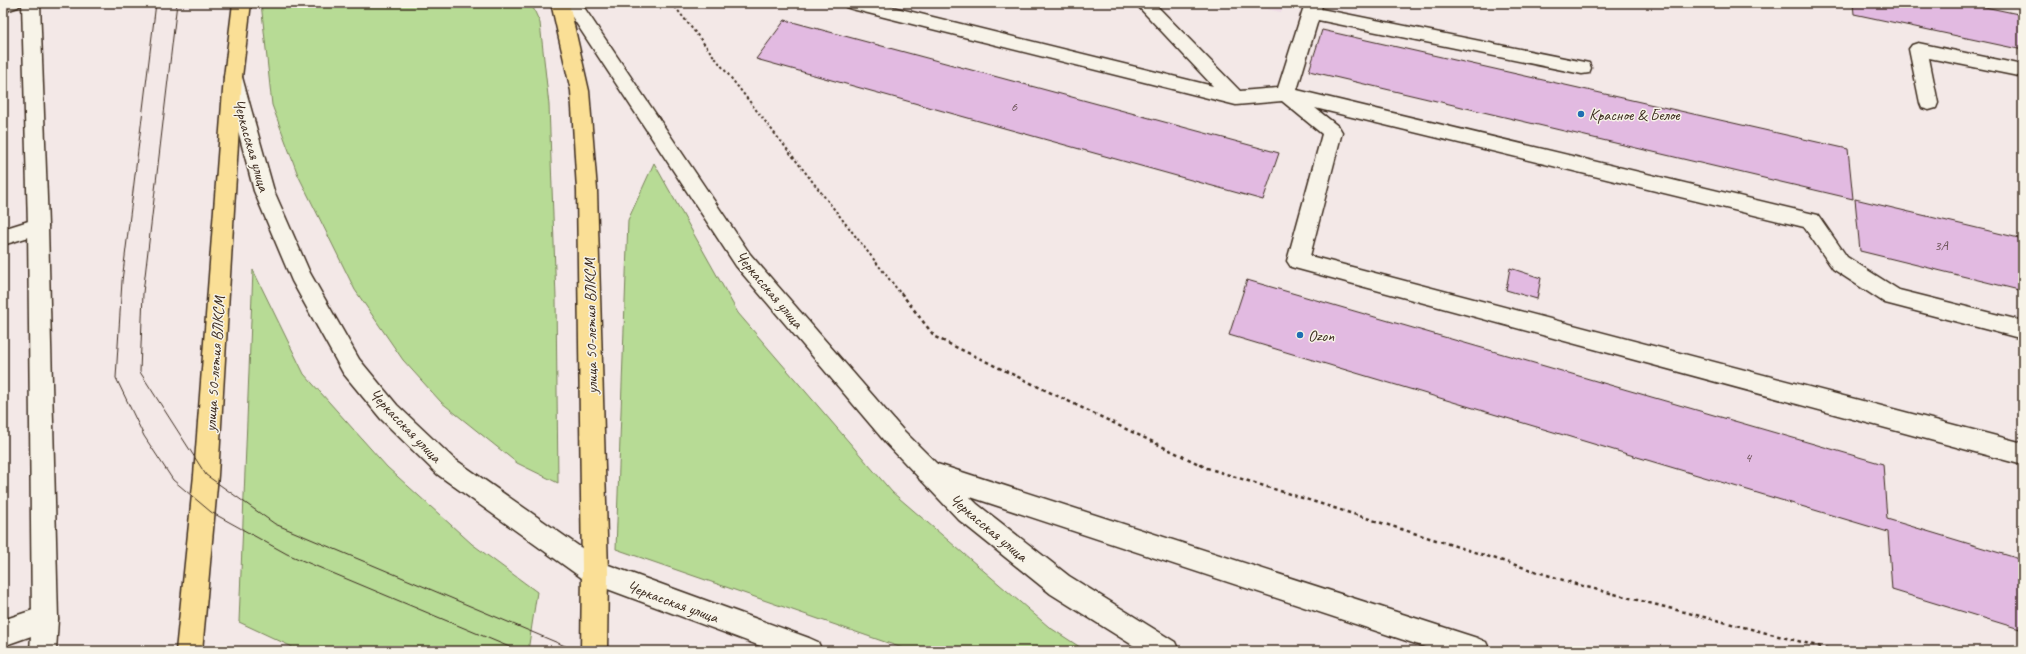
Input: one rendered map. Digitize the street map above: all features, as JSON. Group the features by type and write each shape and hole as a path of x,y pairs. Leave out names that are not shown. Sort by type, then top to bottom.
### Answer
{"main road":[{"path":"3,6 12,3"},
{"path":"31,3 38,226 45,619 43,651"},
{"name":"Черкасская улица","path":"242,3 233,77 264,191 300,275 351,366 389,412 445,466 595,572 809,651"},
{"name":"улица 50-летия ВЛКСМ","path":"560,3 580,91 587,190 595,572 594,651"},
{"name":"Черкасская улица","path":"572,3 743,260 839,370 894,436 968,512 1060,585 1166,651"},
{"path":"852,3 1236,98 1286,94 1811,221 1840,263 1893,297 2023,330"},
{"path":"1144,3 1236,98"},
{"path":"1286,94 1312,8 1582,68"},
{"path":"1929,103 1918,49 2023,71"},
{"name":"улица 50-летия ВЛКСМ","path":"189,651 206,475 233,77"},
{"path":"1286,94 1332,132 1298,262 2023,454"},
{"path":"3,237 38,226"},
{"path":"928,472 1478,651"},
{"path":"3,633 45,619"}],"path":[{"path":"672,3 935,337 1207,468 1579,585 1837,651"}],"shaded area":[{"path":"1237,3 1284,3 1281,12"}],"green space":[{"path":"261,3 531,3 540,23 549,105 556,298 558,483 517,463 441,402 403,360 355,290 298,175 272,105"},
{"path":"654,163 738,313 892,492 1049,627 1086,651 911,651 616,549 628,220"},
{"path":"253,270 304,374 387,467 472,544 537,592 528,651 301,651 239,622"}],"building":[{"path":"1853,3 1966,3 2023,15 2023,50 1854,14"},
{"path":"785,20 1279,153 1263,200 756,59"},
{"path":"1322,30 1848,149 1853,199 1309,71"},
{"path":"1855,199 2023,239 2023,291 1860,251"},
{"path":"1510,268 1541,278 1537,299 1506,290"},
{"path":"1247,280 1883,464 1887,519 2023,560 2023,630 1892,590 1888,532 1229,335"}],"tram line":[{"path":"156,3 122,281 116,378 144,436 173,480 211,512 287,554 519,651"},
{"path":"177,3 143,293 140,372 206,475 275,524 577,651"}],"place":[{"name":"Красное & Белое","path":"1581,114"},
{"name":"Ozon","path":"1300,335"}]}
